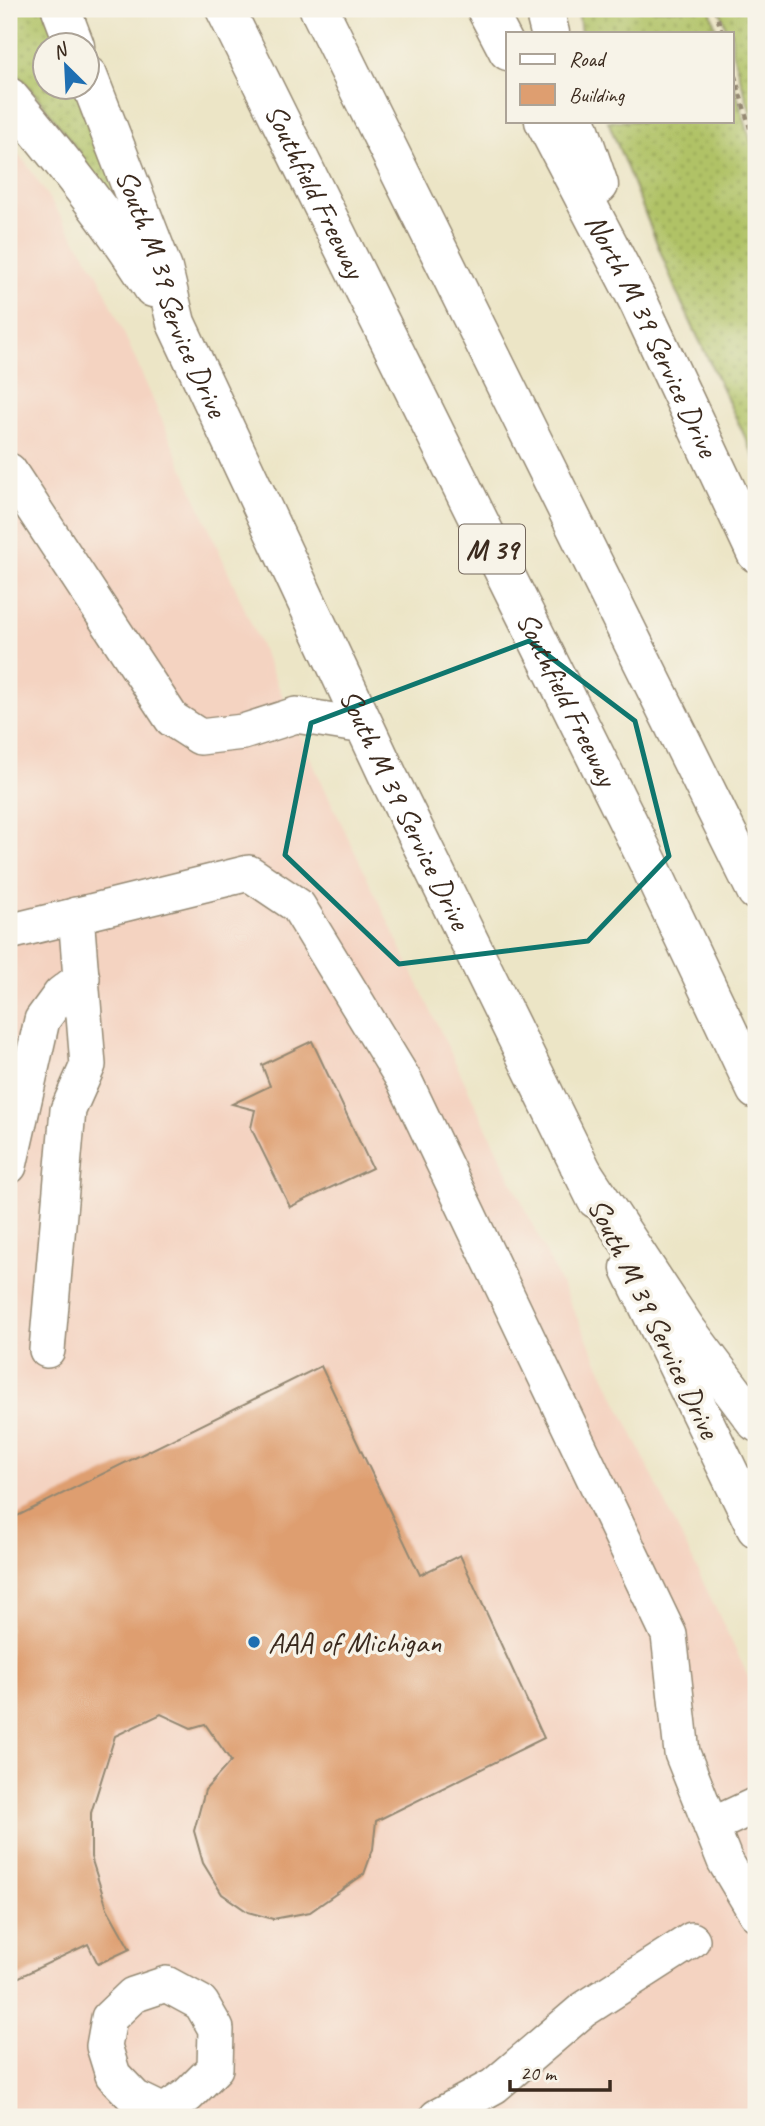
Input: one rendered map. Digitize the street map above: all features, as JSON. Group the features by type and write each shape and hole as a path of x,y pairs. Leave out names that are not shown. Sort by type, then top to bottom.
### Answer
{"main road":[{"path":"61,9 70,32"},
{"name":"Southfield Freeway","path":"225,9 649,864 756,1090"},
{"name":"M 39","path":"319,9 756,891"},
{"path":"485,9 506,47"},
{"path":"544,9 550,32"},
{"path":"9,97 57,153 121,238 176,323"},
{"name":"South M 39 Service Drive","path":"98,102 163,269 176,323 364,726 756,1528"},
{"name":"North M 39 Service Drive","path":"545,122 639,303 756,553"},
{"path":"577,122 639,303"},
{"path":"580,1168 686,1329 756,1422"}],"lane":[{"path":"9,471 172,719 200,737 243,732 296,715 364,726"},
{"path":"9,932 248,873 298,906 405,1082 668,1635 682,1752 725,1861 756,1913"},
{"path":"47,1350 68,1110 88,1065 76,915"},
{"path":"9,1166 42,1020 61,994 82,978"},
{"path":"711,1826 756,1805"},
{"path":"437,2117 494,2086 583,2010 692,1940"}],"path":[{"path":"715,9 722,32"},
{"path":"734,73 756,149"}],"highlighted area":[{"path":"529,641 635,721 669,856 588,941 399,964 285,855 311,723"}],"shaded area":[{"path":"9,146 26,163 98,274 304,745 756,1693 756,2117 9,2117"}],"green space":[{"path":"9,9 48,9 58,32 32,32 32,91 9,65"},
{"path":"578,9 710,9 717,32 581,32"},
{"path":"720,9 756,9 756,130 734,58 734,32 727,32"},
{"path":"734,85 756,158 756,460 677,293 608,122 734,122"},
{"path":"41,102 88,102 145,255 98,181"}],"building":[{"path":"312,1041 372,1168 290,1207 251,1128 255,1110 232,1104 270,1086 262,1065"},
{"name":"AAA of Michigan","path":"321,1366 420,1575 460,1555 544,1738 376,1821 373,1849 364,1874 310,1912 273,1919 248,1912 222,1894 203,1863 194,1831 205,1790 231,1761 205,1724 191,1728 161,1714 115,1736 91,1813 91,1857 107,1908 130,1949 98,1964 88,1944 9,1982 9,1520"}],"place":[{"name":"AAA of Michigan","path":"254,1642"}]}
